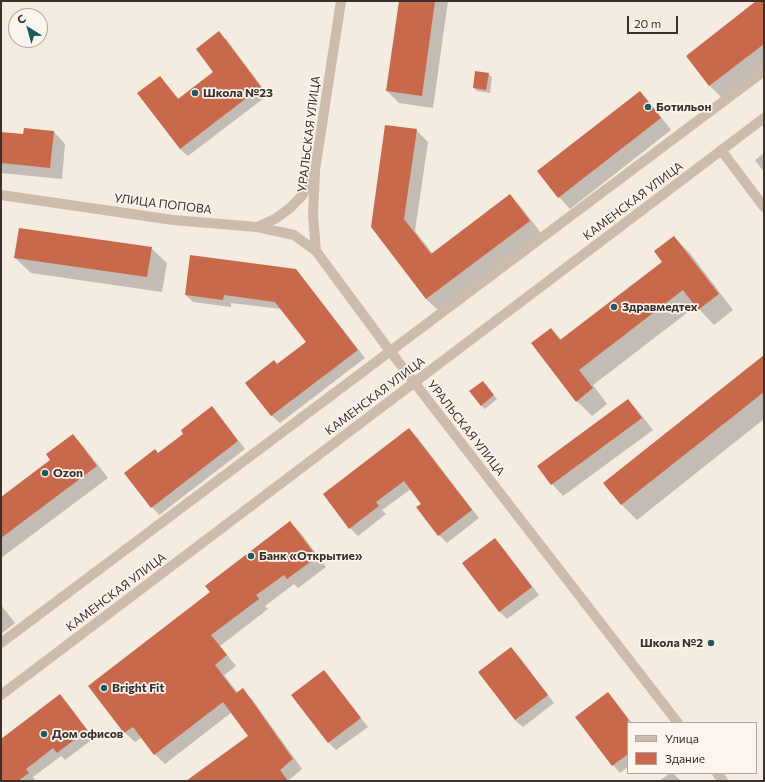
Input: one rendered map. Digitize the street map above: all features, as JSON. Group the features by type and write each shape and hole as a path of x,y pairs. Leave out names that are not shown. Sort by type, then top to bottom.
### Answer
{"street":[{"name":"УРАЛЬСКАЯ УЛИЦА","path":"341,1 315,170 313,215 316,251 390,351 677,722"},
{"path":"1,643 764,71"},
{"name":"КАМЕНСКАЯ УЛИЦА","path":"1,695 764,118"},
{"path":"721,150 764,207"},
{"path":"257,227 290,208 300,198 310,184 315,170"},
{"name":"УЛИЦА ПОПОВА","path":"1,195 173,220 257,227 294,235 316,251"}],"building":[{"path":"399,1 435,1 422,96 386,91"},
{"path":"756,1 764,1 764,44 709,86 686,56"},
{"path":"219,31 261,87 180,149 137,93 160,76 178,99 213,72 196,49"},
{"path":"475,71 489,73 486,90 473,88"},
{"path":"640,91 661,118 558,198 537,171"},
{"path":"385,125 417,129 404,219 431,254 510,194 530,221 426,299 371,227"},
{"path":"24,128 54,131 50,168 1,163 1,132 23,134"},
{"path":"19,228 152,247 147,277 14,258"},
{"path":"674,236 719,294 698,310 683,290 579,370 593,388 576,402 531,343 551,328 560,340 662,262 654,251"},
{"path":"190,255 296,269 358,350 271,416 245,383 274,360 277,364 306,342 275,302 224,295 223,300 185,295"},
{"path":"764,355 764,392 621,505 603,483"},
{"path":"483,381 494,395 481,406 469,391"},
{"path":"628,399 642,418 551,485 537,466"},
{"path":"212,406 238,441 151,508 124,473 155,449 158,453 183,434 181,430"},
{"path":"409,428 472,510 438,536 416,507 421,504 404,481 376,502 379,506 349,529 323,494"},
{"path":"73,434 97,466 1,538 1,497 50,460 46,454"},
{"path":"290,521 317,557 287,579 284,575 256,595 259,599 211,635 227,655 215,665 236,693 243,688 293,759 280,770 288,781 186,781 248,736 223,702 154,755 133,727 124,733 88,686 210,592 205,586"},
{"path":"495,538 532,587 499,612 462,563"},
{"path":"511,647 548,695 515,720 478,672"},
{"path":"324,670 361,718 328,743 291,695"},
{"path":"608,692 628,719 627,755 612,766 575,717"},
{"name":"Дом офисов","path":"60,694 87,730 57,753 53,748 26,769 29,773 18,781 1,781 1,739"}],"place":[{"name":"Школа №23","path":"195,93"},
{"name":"Ботильон","path":"648,107"},
{"name":"Здравмедтех","path":"614,307"},
{"name":"Ozon","path":"45,473"},
{"name":"Банк «Открытие»","path":"251,556"},
{"name":"Школа №2","path":"711,643"},
{"name":"Bright Fit","path":"104,688"},
{"name":"Дом офисов","path":"44,734"}]}
